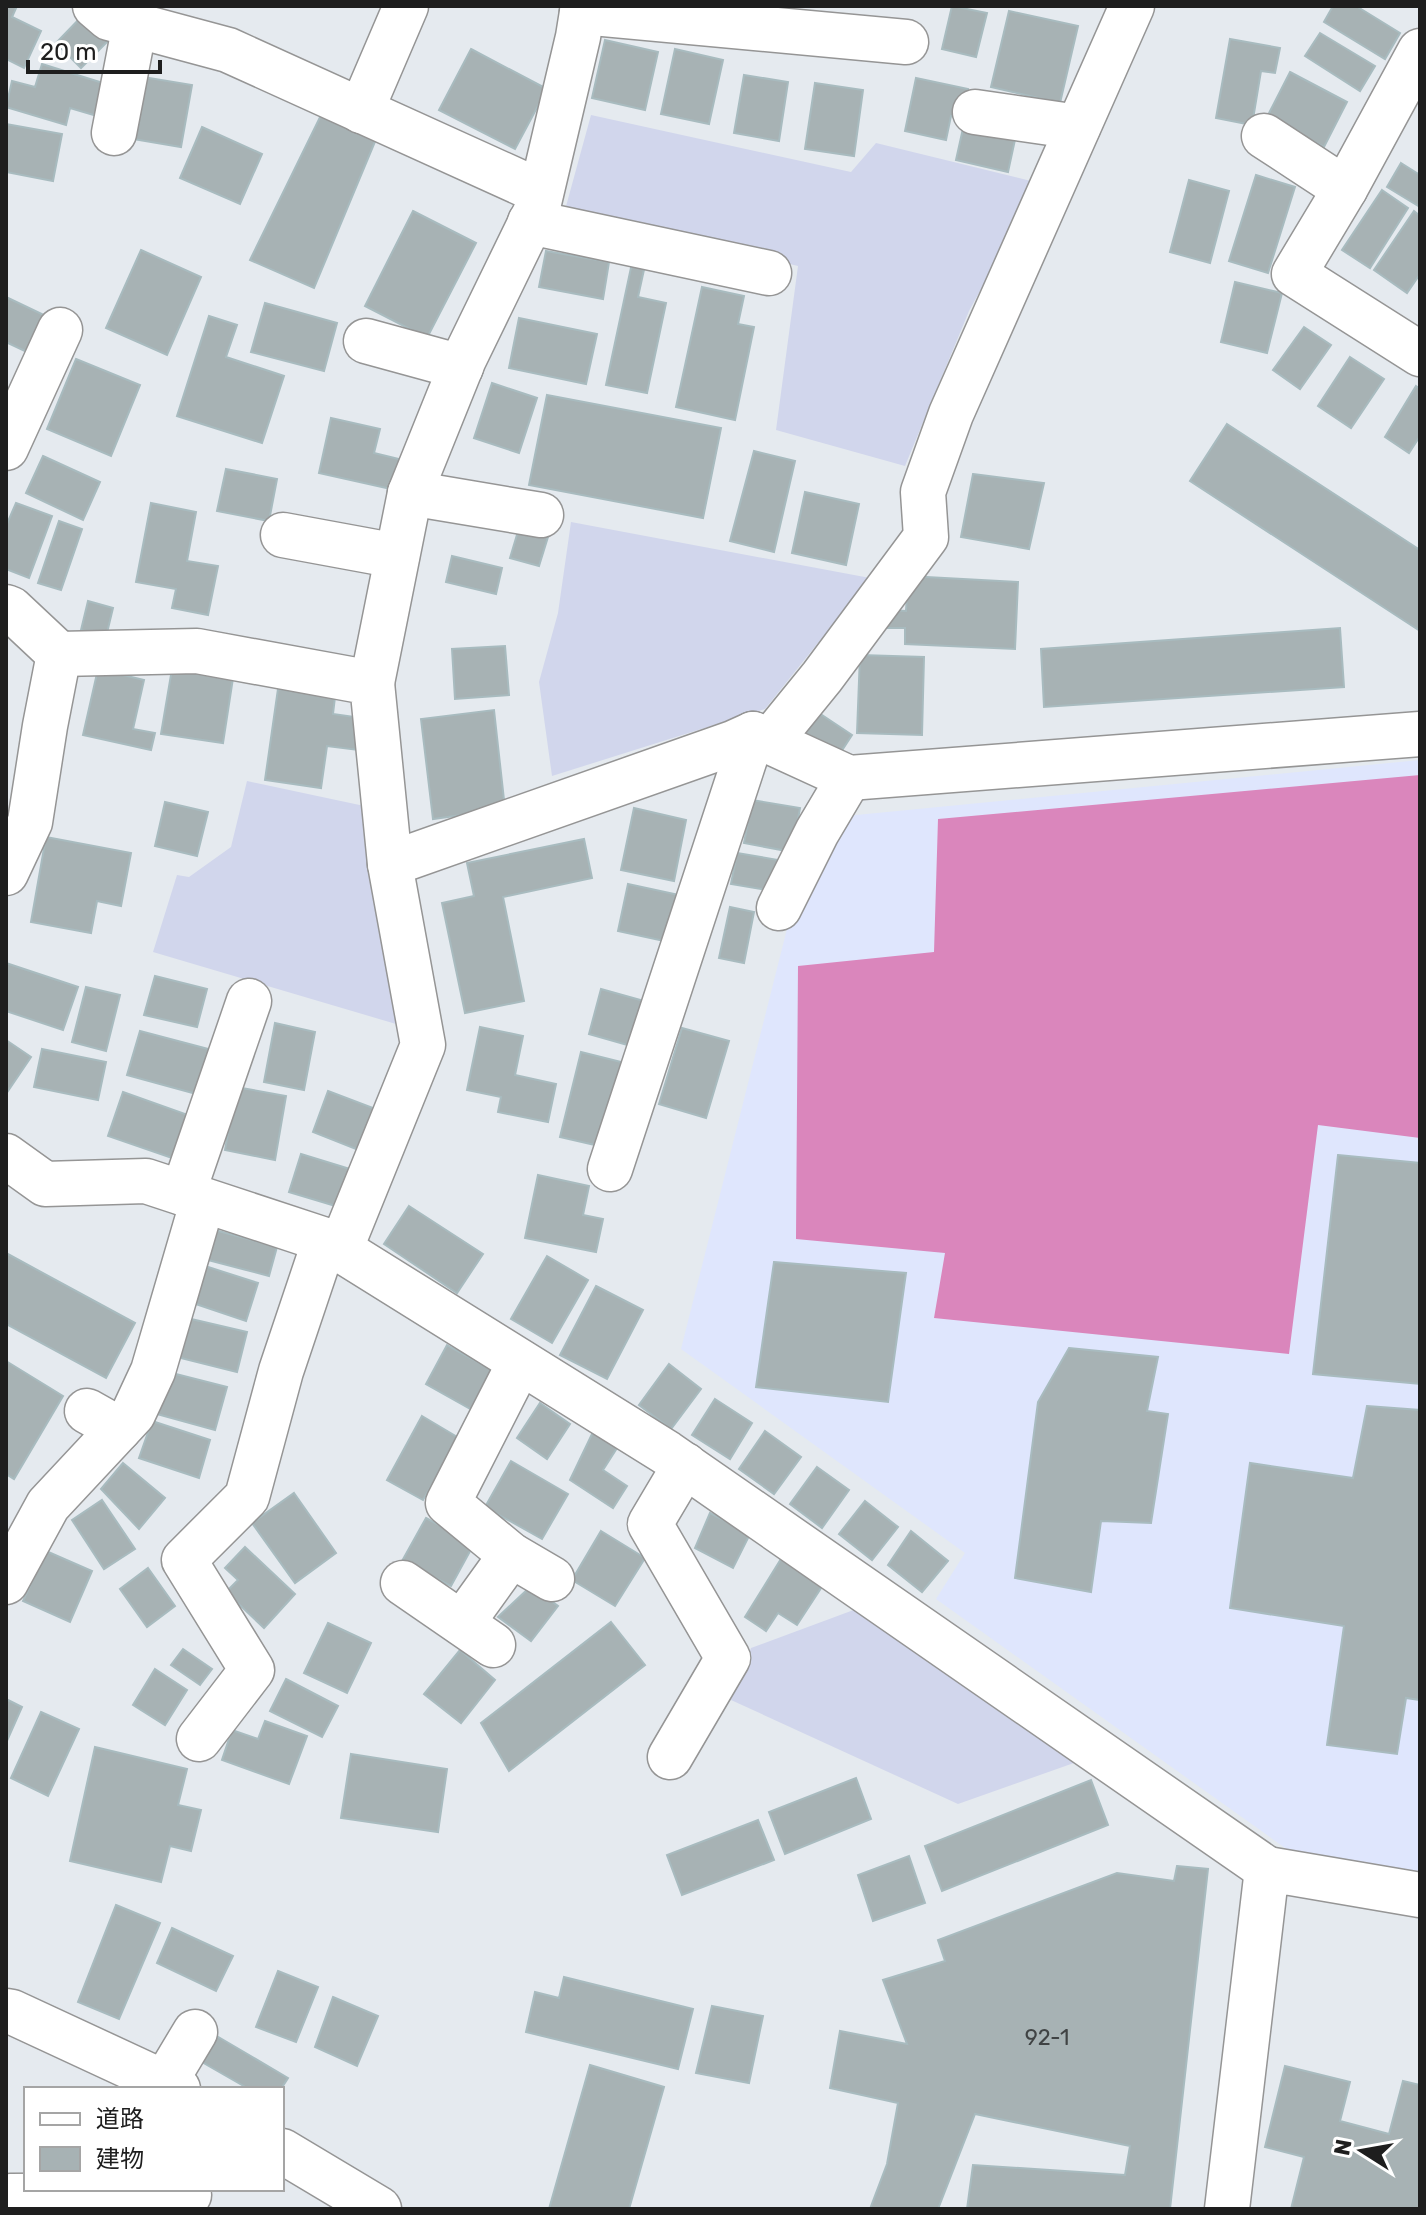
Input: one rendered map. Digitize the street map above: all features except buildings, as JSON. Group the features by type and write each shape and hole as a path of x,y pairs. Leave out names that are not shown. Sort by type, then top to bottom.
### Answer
{"street":[{"path":"95,6 109,18 148,20 228,50 361,111 536,207 769,273"},
{"path":"361,111 406,6"},
{"path":"610,1169 761,738 822,677 926,537 923,492 951,414 1132,6"},
{"path":"199,1739 252,1670 184,1560 247,1497 281,1371 332,1245 423,1045 390,864 372,683 410,493 461,367 536,207 583,9 906,42"},
{"path":"114,133 148,20"},
{"path":"1420,51 1345,189 1294,274 1420,354"},
{"path":"975,112 1078,127"},
{"path":"1264,136 1345,189"},
{"path":"6,448 60,330"},
{"path":"366,341 461,367"},
{"path":"410,493 541,515"},
{"path":"283,535 397,556"},
{"path":"6,607 59,654 197,651 372,683"},
{"path":"6,873 30,822 25,728 59,654"},
{"path":"390,864 718,748 761,738 849,778 1420,734"},
{"path":"779,908 817,832 849,778"},
{"path":"6,1582 48,1505 103,1420 133,1414 153,1371 193,1196 249,1001"},
{"path":"6,1156 45,1184 146,1181 332,1245 685,1465 1267,1869 1420,1895"},
{"path":"520,1362 448,1503 511,1555 552,1579"},
{"path":"670,1757 728,1658 650,1524 685,1465"},
{"path":"403,1583 478,1634 511,1555"},
{"path":"1227,2209 1267,1869"},
{"path":"6,2011 173,2087 195,2032"},
{"path":"284,2152 379,2209"},
{"path":"10,2196 189,2198"}],"shaded area":[{"path":"591,115 851,172 876,143 1039,183 969,311 905,466 776,430 798,266 565,210"},
{"path":"571,522 870,578 765,709 552,776 539,682 558,613"},
{"path":"1420,760 1420,1873 1288,1850 936,1599 965,1553 681,1349 789,921 846,816"},
{"path":"1420,775 1420,1138 1318,1125 1289,1354 934,1318 945,1253 796,1239 798,966 934,952 938,819"},
{"path":"247,781 369,807 396,1024 153,952 177,875 189,877 231,847"},
{"path":"859,1608 1088,1758 958,1804 731,1700 751,1648"}]}
